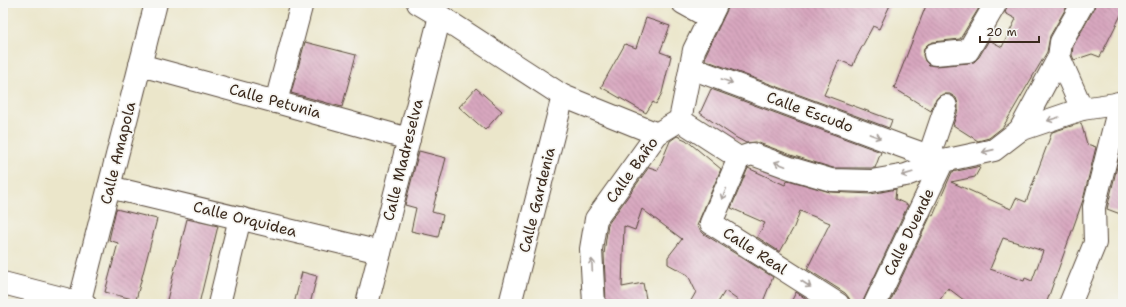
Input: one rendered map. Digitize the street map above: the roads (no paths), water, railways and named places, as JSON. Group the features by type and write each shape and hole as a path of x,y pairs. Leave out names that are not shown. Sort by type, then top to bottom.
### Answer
{"street":[{"name":"Calle Amapola","path":"82,304 109,187 156,3"},
{"path":"276,102 302,3"},
{"path":"418,3 563,96 657,134"},
{"path":"683,3 714,10 694,50 680,120 739,158 752,154 790,168 831,180 871,181 906,175 936,158 994,150 1020,130 1082,109 1120,103 1094,207 1095,243 1070,304"},
{"path":"935,54 968,51 996,3"},
{"path":"1020,130 1059,57 1061,42 1083,3"},
{"name":"Calle Madreselva","path":"367,304 440,16"},
{"path":"1059,57 1082,109"},
{"name":"Calle Petunia","path":"140,65 409,139"},
{"name":"Calle Escudo","path":"690,68 936,158"},
{"name":"Calle Gardenia","path":"510,304 563,96"},
{"path":"936,158 946,106"},
{"name":"Calle Baño","path":"594,304 591,249 596,219 657,134 680,120"},
{"name":"Calle Real","path":"739,158 711,222 829,302"},
{"name":"Calle Duende","path":"875,304 904,242 936,158"},
{"name":"Calle Orquidea","path":"109,187 380,252"},
{"path":"219,304 240,218"},
{"path":"3,283 82,304"}]}
